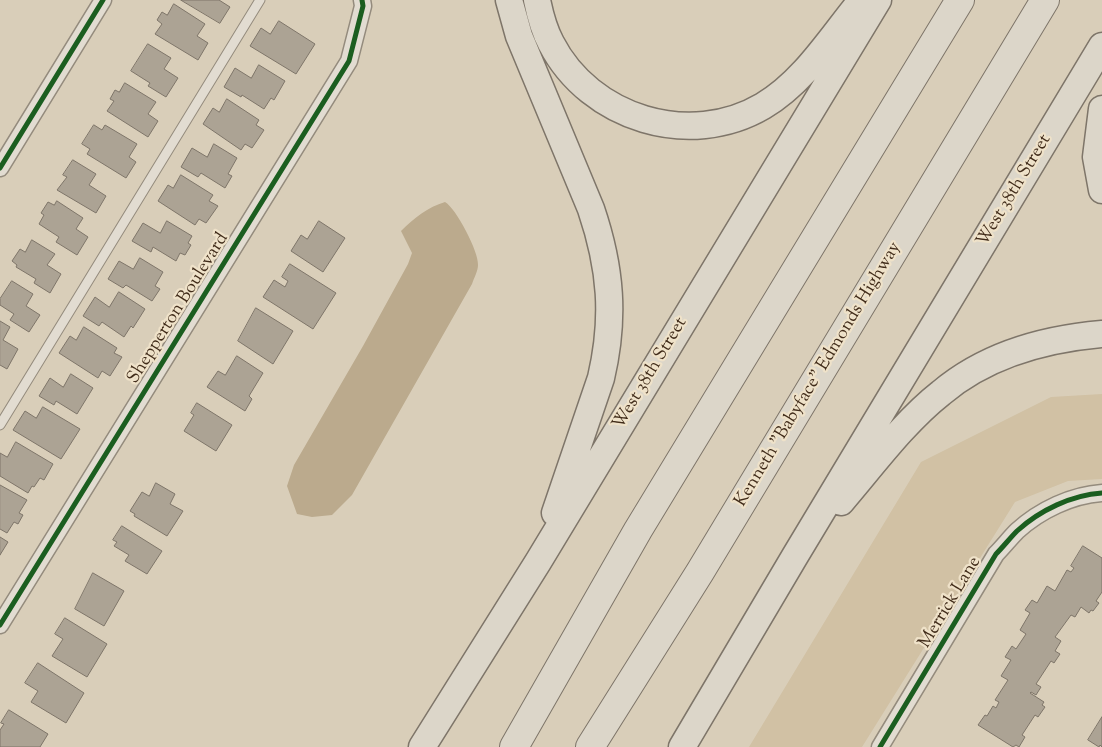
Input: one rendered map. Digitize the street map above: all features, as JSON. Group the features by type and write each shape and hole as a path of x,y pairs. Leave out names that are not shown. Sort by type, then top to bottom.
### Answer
{"highway":[{"path":"514,747 638,530 960,0"},
{"name":"Kenneth \"Babyface\" Edmonds Highway","path":"590,747 700,572 1045,0"}],"main road":[{"path":"509,0 519,36 594,216 605,259 610,293 608,337 601,378 538,562"},
{"path":"537,0 551,43 565,64 587,88 616,108 630,115 664,124 699,126 734,120 779,95 814,59 862,0"},
{"name":"West 38th Street","path":"422,747 538,562 878,0"},
{"name":"West 38th Street","path":"682,747 1102,46"},
{"path":"1102,109 1096,158 1102,190"},
{"path":"795,556 911,421 941,392 977,368 1022,348 1063,338 1102,334"}],"street":[{"path":"0,168 102,0"},
{"name":"Shepperton Boulevard","path":"0,625 349,62 363,6 362,0"},
{"name":"Merrick Lane","path":"880,747 996,554 1016,532 1032,519 1058,504 1102,493"}],"lane":[{"path":"0,425 260,0"}],"shaded area":[{"path":"445,202 461,221 475,251 478,267 472,284 352,495 332,515 312,517 297,514 287,486 294,465 408,264 412,253 401,231 421,213"},
{"path":"1102,394 1102,479 1068,481 1015,502 862,747 749,747 921,462 1051,397"}],"building":[{"path":"181,0 219,0 230,7 220,23"},
{"path":"174,4 205,24 197,36 208,43 198,60 155,34 162,24 157,20 162,12 167,15"},
{"path":"279,21 315,44 296,74 250,46 261,28 270,34"},
{"path":"148,44 171,58 164,69 178,78 166,97 148,86 150,83 131,71"},
{"path":"259,65 285,81 274,100 271,98 264,109 242,95 241,97 224,87 235,68 251,78"},
{"path":"125,83 156,102 148,114 158,121 148,137 107,111 114,101 110,99 115,90 119,92"},
{"path":"227,99 259,120 256,125 264,130 252,148 245,144 241,150 203,124 213,108 219,112"},
{"path":"94,125 102,130 105,125 137,144 129,157 136,162 126,178 87,154 90,149 82,144"},
{"path":"214,144 237,158 228,174 232,176 225,188 201,173 198,177 181,167 192,148 207,157"},
{"path":"73,160 96,174 89,185 106,196 96,213 57,190 67,177 63,175"},
{"path":"181,175 213,195 209,201 218,206 206,223 199,219 195,225 158,201 168,185 173,188"},
{"path":"57,201 83,218 76,229 88,237 77,255 56,242 59,237 39,224 44,215 41,213 48,202 54,205"},
{"path":"167,221 192,236 188,243 191,245 185,255 180,253 176,261 153,247 151,252 132,241 143,223 160,233"},
{"path":"319,221 345,238 323,272 291,251 301,235 307,239"},
{"path":"32,240 55,254 47,265 61,274 50,293 34,283 36,279 16,267 17,265 12,261 20,249 25,252"},
{"path":"140,258 163,272 155,286 160,289 152,301 126,285 123,288 108,279 119,261 133,269"},
{"path":"290,264 336,293 313,329 263,297 274,280 285,287 288,281 282,277"},
{"path":"12,281 33,294 26,306 40,315 29,332 10,320 14,314 0,305 0,299"},
{"path":"119,292 145,309 133,328 131,326 124,337 102,322 99,326 83,316 95,297 109,307"},
{"path":"256,308 293,331 273,364 238,341"},
{"path":"0,321 10,327 3,340 18,349 7,369 0,365"},
{"path":"84,327 117,348 114,353 122,357 110,376 102,371 98,378 59,353 70,336 76,340"},
{"path":"237,356 263,373 249,396 252,399 245,411 207,387 218,371 225,375"},
{"path":"71,374 93,388 77,414 56,401 54,405 39,396 50,378 63,387"},
{"path":"197,403 232,425 216,451 184,431 194,415 191,413"},
{"path":"43,407 80,429 61,459 13,430 25,411 36,418"},
{"path":"16,442 53,464 44,480 40,478 28,493 0,476 0,453 7,457"},
{"path":"156,483 175,494 170,504 183,511 167,536 134,516 135,514 130,511 142,492 149,496"},
{"path":"0,485 27,500 19,513 23,515 18,524 14,522 7,533 0,529"},
{"path":"122,526 162,551 147,574 125,561 129,555 114,546 117,542 113,540"},
{"path":"0,537 8,542 0,555"},
{"path":"1083,546 1102,558 1102,592 1096,601 1099,603 1089,613 1081,607 1075,617 1071,615 1055,637 1061,641 1055,651 1060,654 1054,663 1051,661 1036,684 1041,687 1036,695 1030,693 1044,702 1042,705 1045,707 1038,717 1035,715 1022,735 1025,737 1019,747 1016,745 1013,747 978,725 993,706 996,708 999,702 995,700 1008,680 1001,676 1011,660 1005,657 1012,646 1016,649 1026,634 1020,630 1030,613 1025,610 1032,600 1037,603 1047,586 1055,591 1067,570 1071,572 1074,568 1071,566"},
{"path":"93,573 124,591 104,626 75,609"},
{"path":"65,618 107,644 87,677 52,656 63,639 55,634"},
{"path":"38,663 84,693 66,723 31,702 38,691 25,683"},
{"path":"9,710 48,734 40,747 0,747 0,730 4,724 1,723"},
{"path":"1102,717 1102,747 1100,745 1099,747 1088,740"}],"cycle path":[{"path":"0,168 103,0"},
{"path":"0,625 349,61 363,6 362,0"},
{"path":"880,747 996,554 1026,523 1046,510 1068,500 1102,493"}]}
